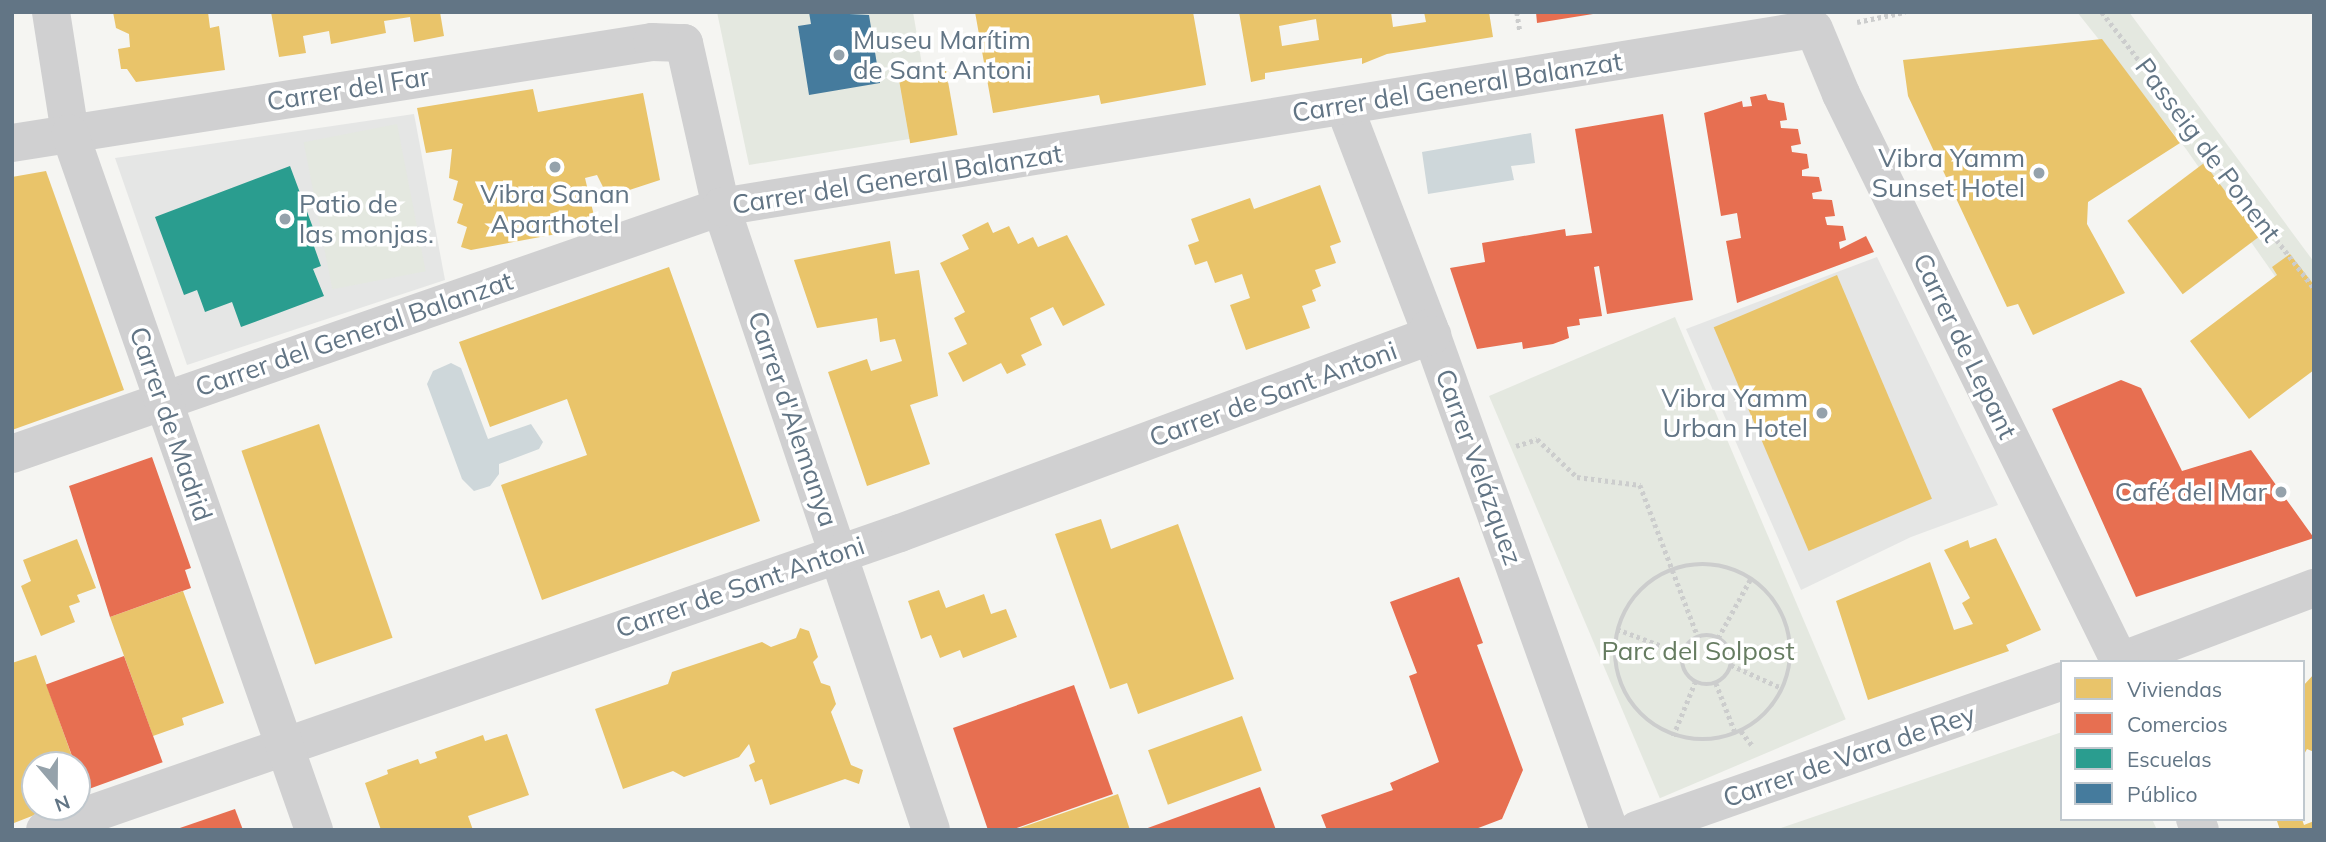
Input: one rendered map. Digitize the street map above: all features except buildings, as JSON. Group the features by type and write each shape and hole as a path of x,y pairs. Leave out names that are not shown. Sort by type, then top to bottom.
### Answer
{"street":[{"name":"Carrer de Madrid","path":"51,12 70,134 314,830"},
{"name":"Carrer del General Balanzat","path":"12,454 721,207 1814,29"},
{"name":"Carrer de Lepant","path":"1814,29 1847,106 2119,660"},
{"name":"Carrer del Far","path":"12,143 652,42 684,43"},
{"name":"Carrer d'Alemanya","path":"684,43 721,207 931,830"},
{"name":"Carrer Velázquez","path":"1344,106 1432,335 1609,830"},
{"name":"Carrer de Sant Antoni","path":"45,830 283,744 838,554 1432,335"},
{"path":"2122,660 2314,588"},
{"name":"Carrer de Vara de Rey","path":"1637,830 2060,682"}],"path":[{"name":"Passeig de Ponent","path":"2102,12 2314,288"},
{"path":"1477,460 1537,439 1577,477 1640,485 1698,638"},
{"path":"1691,564 1721,565 1751,578 1771,595 1786,620 1792,647 1782,688 1756,723 1702,741 1673,736 1647,721 1627,699 1616,672 1618,629 1639,590 1672,570 1691,564"},
{"path":"1718,638 1751,578"},
{"path":"1618,629 1683,654"},
{"path":"1698,638 1718,638 1730,649 1731,665 1716,684 1695,682 1683,666 1683,654 1698,638"},
{"path":"1731,665 1782,688"},
{"path":"1673,736 1695,682"},
{"path":"1716,684 1735,732"}],"shaded area":[{"name":"Patio de las monjas.","path":"414,114 445,280 187,365 115,158"},
{"path":"1531,133 1535,163 1511,166 1514,180 1428,194 1422,152"},
{"path":"1877,257 1998,505 1911,537 1801,590 1686,329"},
{"path":"451,363 461,368 488,439 531,424 543,442 539,449 499,464 499,474 490,486 474,491 462,479 427,384 433,371"}],"green space":[{"path":"717,12 913,12 934,135 749,165"},
{"path":"2077,12 2129,12 2314,262 2314,332 2186,149"},
{"path":"397,124 426,271 332,289 304,142"},
{"name":"Parc del Solpost","path":"1675,317 1846,719 1660,798 1489,396"},
{"path":"2060,733 2060,821 2153,821 2157,830 1775,830"}],"place":[{"name":"Museu Marítim de Sant Antoni","path":"839,55"},
{"name":"Vibra Sanan Aparthotel","path":"555,167"},
{"name":"Vibra Yamm Sunset Hotel","path":"2039,173"},
{"name":"Patio de las monjas.","path":"285,219"},
{"name":"Vibra Yamm Urban Hotel","path":"1822,413"},
{"name":"Café del Mar","path":"2281,492"}]}
